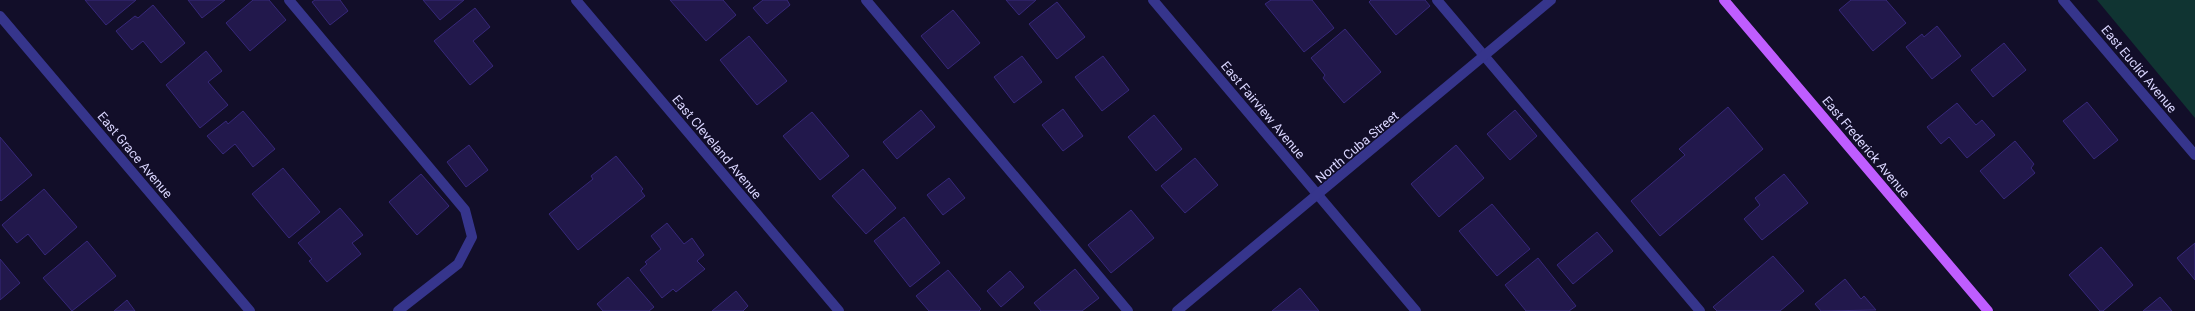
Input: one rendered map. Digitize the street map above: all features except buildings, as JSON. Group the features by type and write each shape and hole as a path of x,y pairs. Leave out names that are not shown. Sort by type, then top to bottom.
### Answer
{"main road":[{"name":"East Frederick Avenue","path":"1724,0 1988,311"}],"street":[{"path":"289,0 465,210 472,236 458,264 398,311"},
{"name":"East Cleveland Avenue","path":"576,0 839,311"},
{"path":"866,0 1128,311"},
{"name":"East Fairview Avenue","path":"1153,0 1416,311"},
{"path":"1438,0 1484,57 1700,311"},
{"name":"North Cuba Street","path":"1177,311 1318,196 1551,0"},
{"name":"East Euclid Avenue","path":"2063,0 2195,155"},
{"name":"East Grace Avenue","path":"0,16 250,311"}],"green space":[{"path":"2097,0 2195,0 2195,118"}]}
